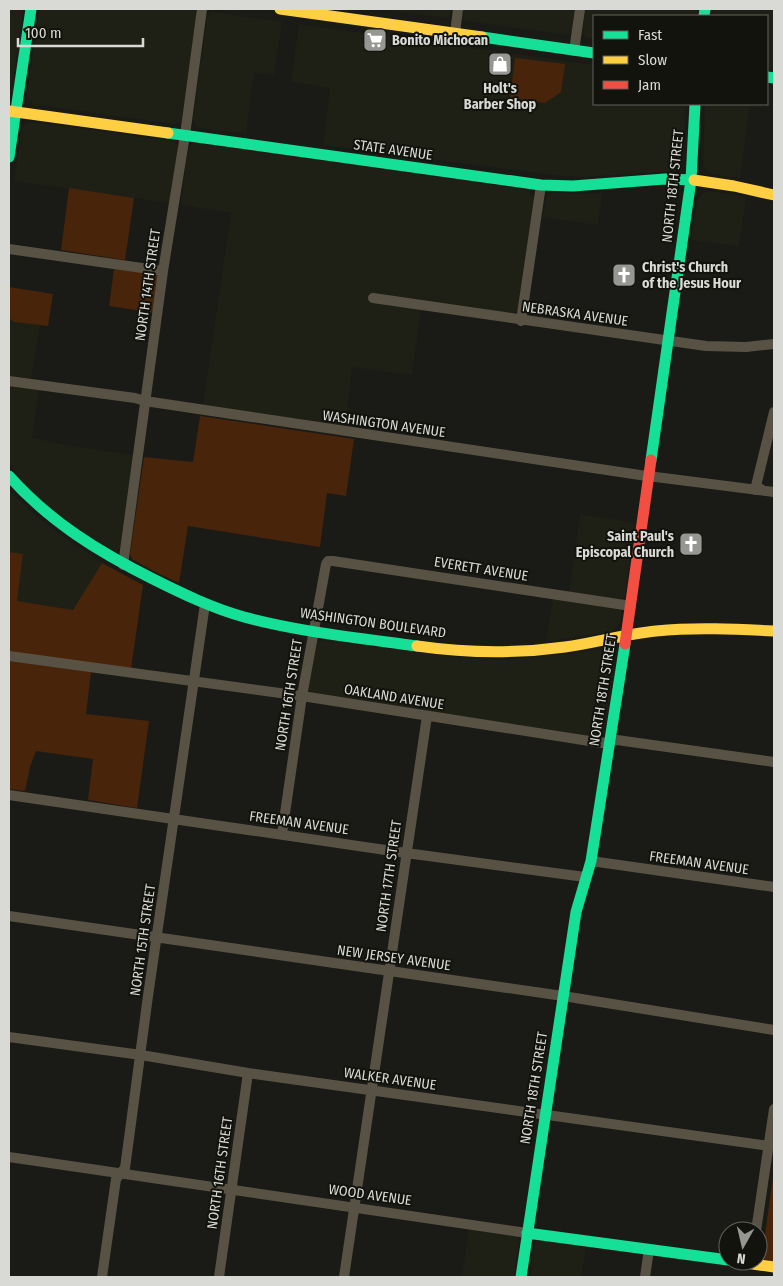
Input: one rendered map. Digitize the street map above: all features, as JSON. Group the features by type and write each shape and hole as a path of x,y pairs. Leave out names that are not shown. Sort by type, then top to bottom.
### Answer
{"main road":[{"path":"9,157 13,111 31,9"},
{"path":"280,9 593,53"},
{"name":"NORTH 18TH STREET","path":"521,1277 576,912 591,861 631,606 691,180 695,105"},
{"name":"STATE AVENUE","path":"13,111 542,185 573,186 665,179 691,180 734,186 774,196"},
{"name":"WASHINGTON BOULEVARD","path":"9,476 26,498 62,528 123,565 205,604 251,618 314,631 470,652 548,649 679,629 774,631"},
{"name":"WOOD AVENUE","path":"527,1233 718,1259"}],"street":[{"name":"NORTH 14TH STREET","path":"123,565 163,270 185,135 202,9"},
{"path":"455,33 458,9"},
{"path":"574,51 580,9"},
{"path":"521,321 542,185"},
{"path":"9,249 163,270"},
{"name":"NEBRASKA AVENUE","path":"373,298 521,321 726,348 774,344"},
{"name":"WASHINGTON AVENUE","path":"9,381 136,398 145,401 650,476 774,492"},
{"path":"755,490 774,412"},
{"name":"WASHINGTON AVENUE","path":"755,490 774,487"},
{"name":"EVERETT AVENUE","path":"328,561 631,606"},
{"name":"NORTH 16TH STREET","path":"282,834 302,696 328,561"},
{"name":"NORTH 15TH STREET","path":"102,1277 116,1179 125,1168 205,604"},
{"name":"OAKLAND AVENUE","path":"9,656 302,696 602,743 617,740 774,762"},
{"name":"NORTH 17TH STREET","path":"344,1277 427,716"},
{"name":"FREEMAN AVENUE","path":"9,795 585,877"},
{"name":"FREEMAN AVENUE","path":"591,861 774,887"},
{"name":"NEW JERSEY AVENUE","path":"9,916 563,996 774,1030"},
{"name":"WALKER AVENUE","path":"9,1037 248,1073 769,1146"},
{"name":"NORTH 16TH STREET","path":"219,1277 248,1073"},
{"path":"758,1221 774,1109"},
{"name":"WOOD AVENUE","path":"9,1157 527,1233"},
{"path":"645,1277 649,1249"}],"shaded area":[{"path":"9,9 23,9 13,91 9,98"},
{"path":"39,9 195,10 197,14 181,122 173,124 33,104 28,99 27,94"},
{"path":"380,9 451,9 449,16 446,18"},
{"path":"463,9 575,9 572,32 569,35 465,21 462,17"},
{"path":"585,9 699,9 698,15 593,15 593,39 587,38 583,33"},
{"path":"713,9 774,9 774,69 768,68 768,15 712,15"},
{"path":"212,12 282,22 274,75 254,72 246,134 200,128 193,121 207,17"},
{"path":"299,24 593,65 593,105 686,105 682,164 674,171 581,177 561,176 323,145 330,88 291,82"},
{"path":"515,58 565,64 561,92 545,103 510,98"},
{"path":"705,105 750,105 740,178 712,174 703,168"},
{"path":"31,122 173,141 178,145 178,149 170,203 14,181 22,128 25,124"},
{"path":"193,143 527,190 534,197 518,311 507,315 422,302 412,375 352,367 345,427 203,406 231,213 181,205 188,149"},
{"path":"69,188 134,198 125,260 61,250"},
{"path":"709,191 746,197 739,246 691,240 697,201 703,193"},
{"path":"552,193 602,194 598,225 543,217 546,198"},
{"path":"114,269 157,275 159,277 155,313 109,306"},
{"path":"9,287 53,294 48,326 14,322 9,318"},
{"path":"9,318 14,322 40,325 31,379 9,376"},
{"path":"9,385 39,389 32,438 134,455 120,548 116,551 111,550 58,515 31,493 9,463"},
{"path":"200,416 354,439 346,496 327,493 320,547 188,526 179,583 132,559 130,554 144,457 193,462"},
{"path":"9,490 31,512 102,563 73,610 17,601 23,554 9,552"},
{"path":"580,514 635,523 625,596 622,599 618,600 569,592"},
{"path":"9,552 23,554 17,601 73,610 102,563 143,585 131,669 9,652"},
{"path":"553,598 620,608 622,610 620,622 611,631 546,642"},
{"path":"321,640 452,657 509,660 601,650 608,652 614,656 615,661 604,734 600,737 594,737 309,692 308,687 316,643"},
{"path":"9,661 91,672 86,714 149,721 137,808 88,800 93,759 36,751 30,767 25,791 9,789"},
{"path":"774,1170 774,1262 768,1260 767,1221"},
{"path":"469,1229 517,1236 519,1240 514,1277 462,1277"},
{"path":"537,1240 586,1247 581,1277 530,1277 534,1243"}],"traffic: fast":[{"path":"9,157 31,9"},
{"path":"704,15 705,9"},
{"path":"482,37 593,53"},
{"path":"768,77 774,78"},
{"path":"651,460 691,180 695,105"},
{"path":"168,133 541,185 573,186 665,179 694,180"},
{"path":"9,476 41,508 76,535 113,558 209,605 244,617 286,627 417,646"},
{"path":"521,1277 576,912 591,861 625,644"},
{"path":"527,1233 718,1259"}],"traffic: slow":[{"path":"280,9 482,37"},
{"path":"9,111 168,133"},
{"path":"694,180 774,195"},
{"path":"417,646 454,650 509,652 565,647 656,631 685,629 774,631"},
{"path":"768,1266 774,1267"}],"traffic: jam":[{"path":"625,644 651,460"}],"place":[{"name":"Bonito Michocan","path":"375,40"},
{"name":"Holt's Barber Shop","path":"500,64"},
{"name":"Christ's Church of the Jesus Hour","path":"624,275"},
{"name":"Saint Paul's Episcopal Church","path":"691,544"}]}
